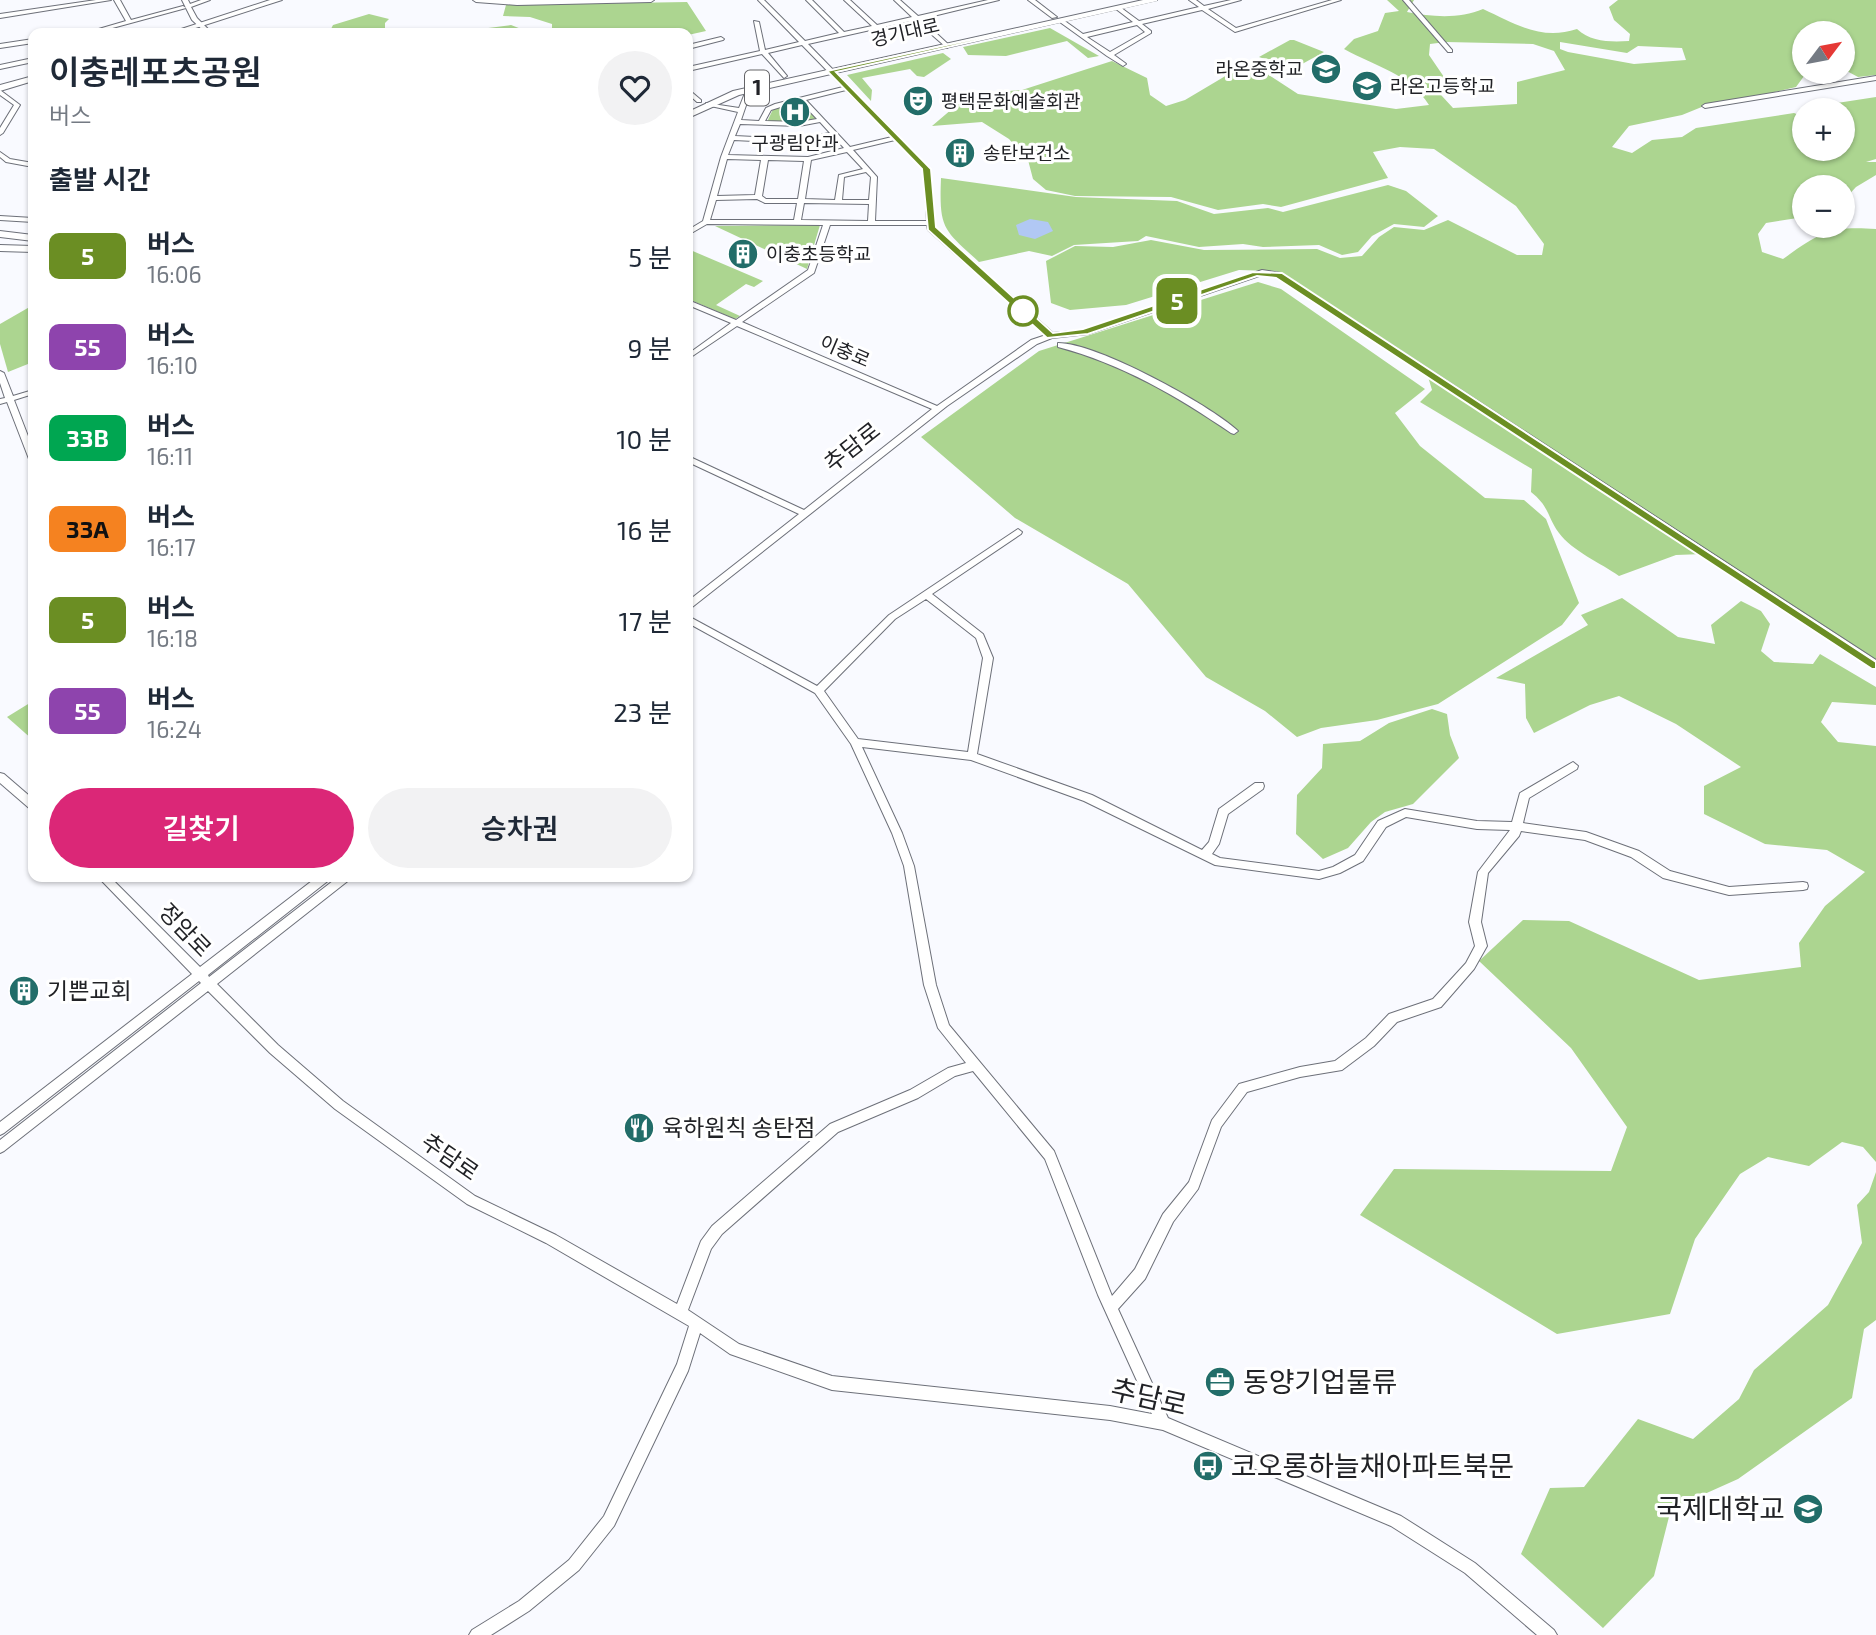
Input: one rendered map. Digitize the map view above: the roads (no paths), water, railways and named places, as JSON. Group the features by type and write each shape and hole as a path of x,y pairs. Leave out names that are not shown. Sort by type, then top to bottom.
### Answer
{"main road":[{"path":"192,28 278,0"},
{"name":"경기대로","path":"750,87 1132,0"},
{"name":"경기대로","path":"1057,19 1153,0"},
{"path":"195,28 199,26"},
{"name":"경기대로","path":"693,106 784,76 829,69"},
{"path":"0,90 28,81"},
{"name":"경기대로","path":"693,111 704,103"},
{"path":"0,237 28,240"},
{"path":"0,246 28,248"}],"street":[{"path":"0,16 108,0"},
{"path":"117,0 129,22"},
{"path":"178,0 202,28"},
{"path":"107,28 207,0"},
{"path":"476,0 651,0"},
{"path":"761,0 927,169 931,228 1051,336"},
{"path":"809,0 842,33"},
{"path":"847,0 875,26"},
{"path":"897,0 945,44"},
{"path":"949,0 958,8"},
{"path":"693,68 800,41 992,0"},
{"path":"1031,0 1123,64"},
{"path":"1192,0 1236,30 1338,0"},
{"path":"1082,36 1238,0"},
{"path":"1406,0 1450,51"},
{"path":"1109,55 1149,32 1118,8"},
{"path":"756,22 762,50 784,76"},
{"path":"693,47 721,39"},
{"path":"0,46 28,42"},
{"path":"693,53 705,64"},
{"path":"0,67 28,61"},
{"path":"1704,106 1876,78"},
{"path":"706,222 724,157 750,87"},
{"path":"761,123 768,109 846,88"},
{"path":"0,90 17,105 0,133"},
{"path":"693,95 704,103 742,111"},
{"path":"801,98 874,177 871,223"},
{"path":"739,122 799,124 820,120"},
{"path":"732,138 797,141 833,134"},
{"path":"724,157 808,159 896,138"},
{"path":"0,155 8,161 28,164"},
{"path":"758,197 765,158"},
{"path":"797,222 808,159"},
{"path":"838,202 841,176 868,170"},
{"path":"712,198 758,197 765,201 872,202"},
{"path":"0,218 28,220"},
{"path":"693,230 706,222 930,223"},
{"path":"693,354 811,271 827,223"},
{"name":"추담로","path":"693,602 803,513 992,368 1034,342 1051,336 1084,332 1256,274 1278,275 1876,666"},
{"name":"이충로","path":"693,304 938,410"},
{"path":"1061,345 1079,349 1144,379 1194,404 1234,431"},
{"path":"0,373 28,446"},
{"path":"0,402 28,394"},
{"path":"693,461 803,513"},
{"path":"818,691 892,617 1018,532"},
{"path":"926,594 980,636 988,658 972,756"},
{"path":"693,623 818,691 855,742 898,833 909,866 935,1007 944,1028 1050,1155 1111,1307 1163,1423"},
{"path":"855,742 972,756 1088,798 1219,862 1319,875 1359,858 1382,824 1405,813 1478,825 1515,826 1586,836 1635,854 1667,874 1729,891 1802,886"},
{"path":"1111,1307 1140,1274 1168,1218 1194,1185 1216,1124 1243,1088 1300,1072 1338,1066 1370,1042 1393,1018 1437,1003 1470,966 1481,946 1475,922 1483,872 1515,833 1524,796 1573,766"},
{"path":"0,777 28,800"},
{"path":"1204,856 1214,844 1223,812 1259,786"},
{"path":"23,795 28,792"},
{"name":"정암로","path":"108,882 203,979"},
{"path":"0,1147 319,882"},
{"path":"0,1129 338,882"},
{"name":"추담로","path":"203,979 274,1049 339,1105 471,1200 551,1239 697,1323 735,1349 832,1383 1110,1413 1163,1423 1396,1521 1470,1568 1549,1635"},
{"path":"680,1313 706,1245 717,1230 834,1128 914,1094 952,1072 975,1065"},
{"path":"477,1635 524,1606 573,1565 608,1521 682,1366 697,1323"}],"water":[{"path":"1030,219 1048,222 1053,231 1035,239 1019,235 1016,225"}],"place":[{"name":"라온중학교","path":"1326,69"},
{"name":"라온고등학교","path":"1367,86"},
{"name":"평택문화예술회관","path":"918,101"},
{"name":"구광림안과","path":"795,112"},
{"name":"송탄보건소","path":"960,153"},
{"name":"이충초등학교","path":"743,254"},
{"name":"기쁜교회","path":"24,991"},
{"name":"육하원칙 송탄점","path":"639,1128"},
{"name":"동양기업물류","path":"1220,1382"},
{"name":"코오롱하늘채아파트북문","path":"1208,1466"},
{"name":"국제대학교","path":"1808,1509"}]}
